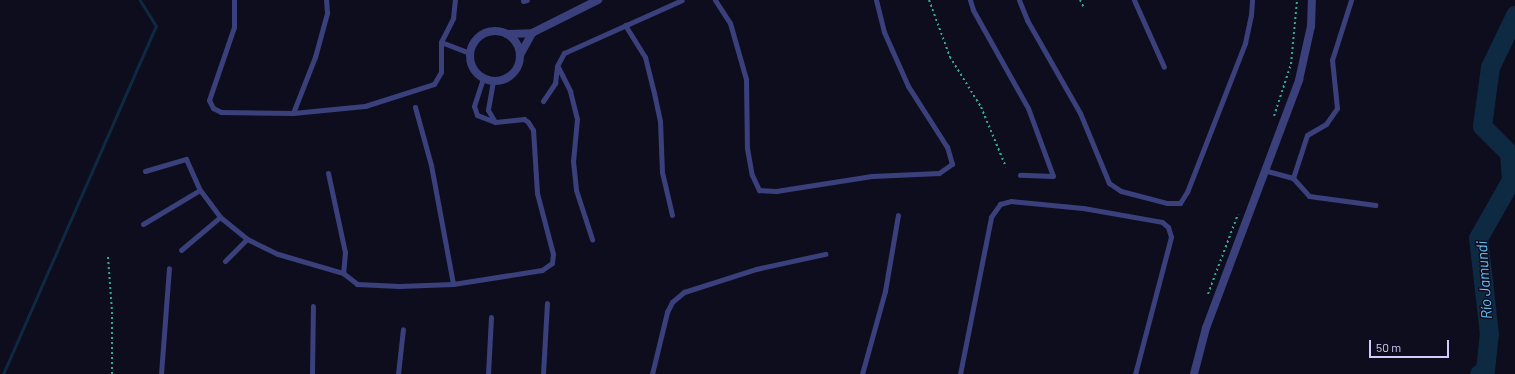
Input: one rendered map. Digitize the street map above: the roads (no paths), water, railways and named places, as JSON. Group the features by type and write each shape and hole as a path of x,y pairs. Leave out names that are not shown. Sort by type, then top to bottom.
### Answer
{"street":[{"path":"532,33 522,47 519,64 511,76 493,81 483,78 473,67 470,53 474,42 484,34 495,31 507,34 532,33 598,0"},
{"path":"1194,374 1206,328 1267,171 1299,80 1311,26 1312,0"},
{"path":"507,34 516,43 520,55"}],"lane":[{"path":"234,0 234,27 209,100 213,108 221,112 293,113 365,106 434,84 441,72 441,42 456,10 455,0"},
{"path":"293,113 315,57 327,13 326,0"},
{"path":"542,101 555,83 557,66 564,53 682,0"},
{"path":"715,0 730,23 746,79 747,148 752,175 759,190 776,191 872,176 939,173 952,164 947,148 908,86 884,32 876,0"},
{"path":"970,0 973,10 1028,108 1053,176 1020,175"},
{"path":"1019,0 1027,20 1080,113 1108,182 1121,191 1167,203 1180,203 1187,192 1245,43 1252,15 1252,0"},
{"path":"1134,0 1164,67"},
{"path":"1293,178 1307,135 1326,124 1338,108 1332,60 1351,0"},
{"path":"625,25 645,57 654,93 660,121 662,172 672,215"},
{"path":"441,42 470,53"},
{"path":"557,66 570,91 577,120 574,161 576,190 592,239"},
{"path":"145,171 186,159 200,190 220,218 247,239 278,254 343,274 356,284 399,286 453,284 542,270 548,268 553,259 537,193 532,126 524,119 495,122 480,118 474,111 475,101 483,78"},
{"path":"493,81 488,110 495,122"},
{"path":"415,107 434,180 453,284"},
{"path":"1267,171 1293,178 1309,196 1375,205"},
{"path":"328,173 345,252 343,274"},
{"path":"143,224 200,190"},
{"path":"960,374 991,217 1000,204 1011,201 1083,208 1162,222 1168,227 1171,238 1135,374"},
{"path":"862,374 885,291 898,214"},
{"path":"181,250 220,218"},
{"path":"225,261 247,239"},
{"path":"652,374 667,312 672,302 684,292 756,268 825,254"},
{"path":"161,374 169,268"},
{"path":"543,374 547,303"},
{"path":"312,374 313,306"},
{"path":"488,374 491,317"},
{"path":"398,374 403,329"}],"waterway":[{"path":"3,374 156,26 140,0"},
{"name":"Río Jamundi","path":"1479,374 1485,370 1489,334 1478,238 1511,180 1509,153 1482,126 1490,67 1515,15"}]}
